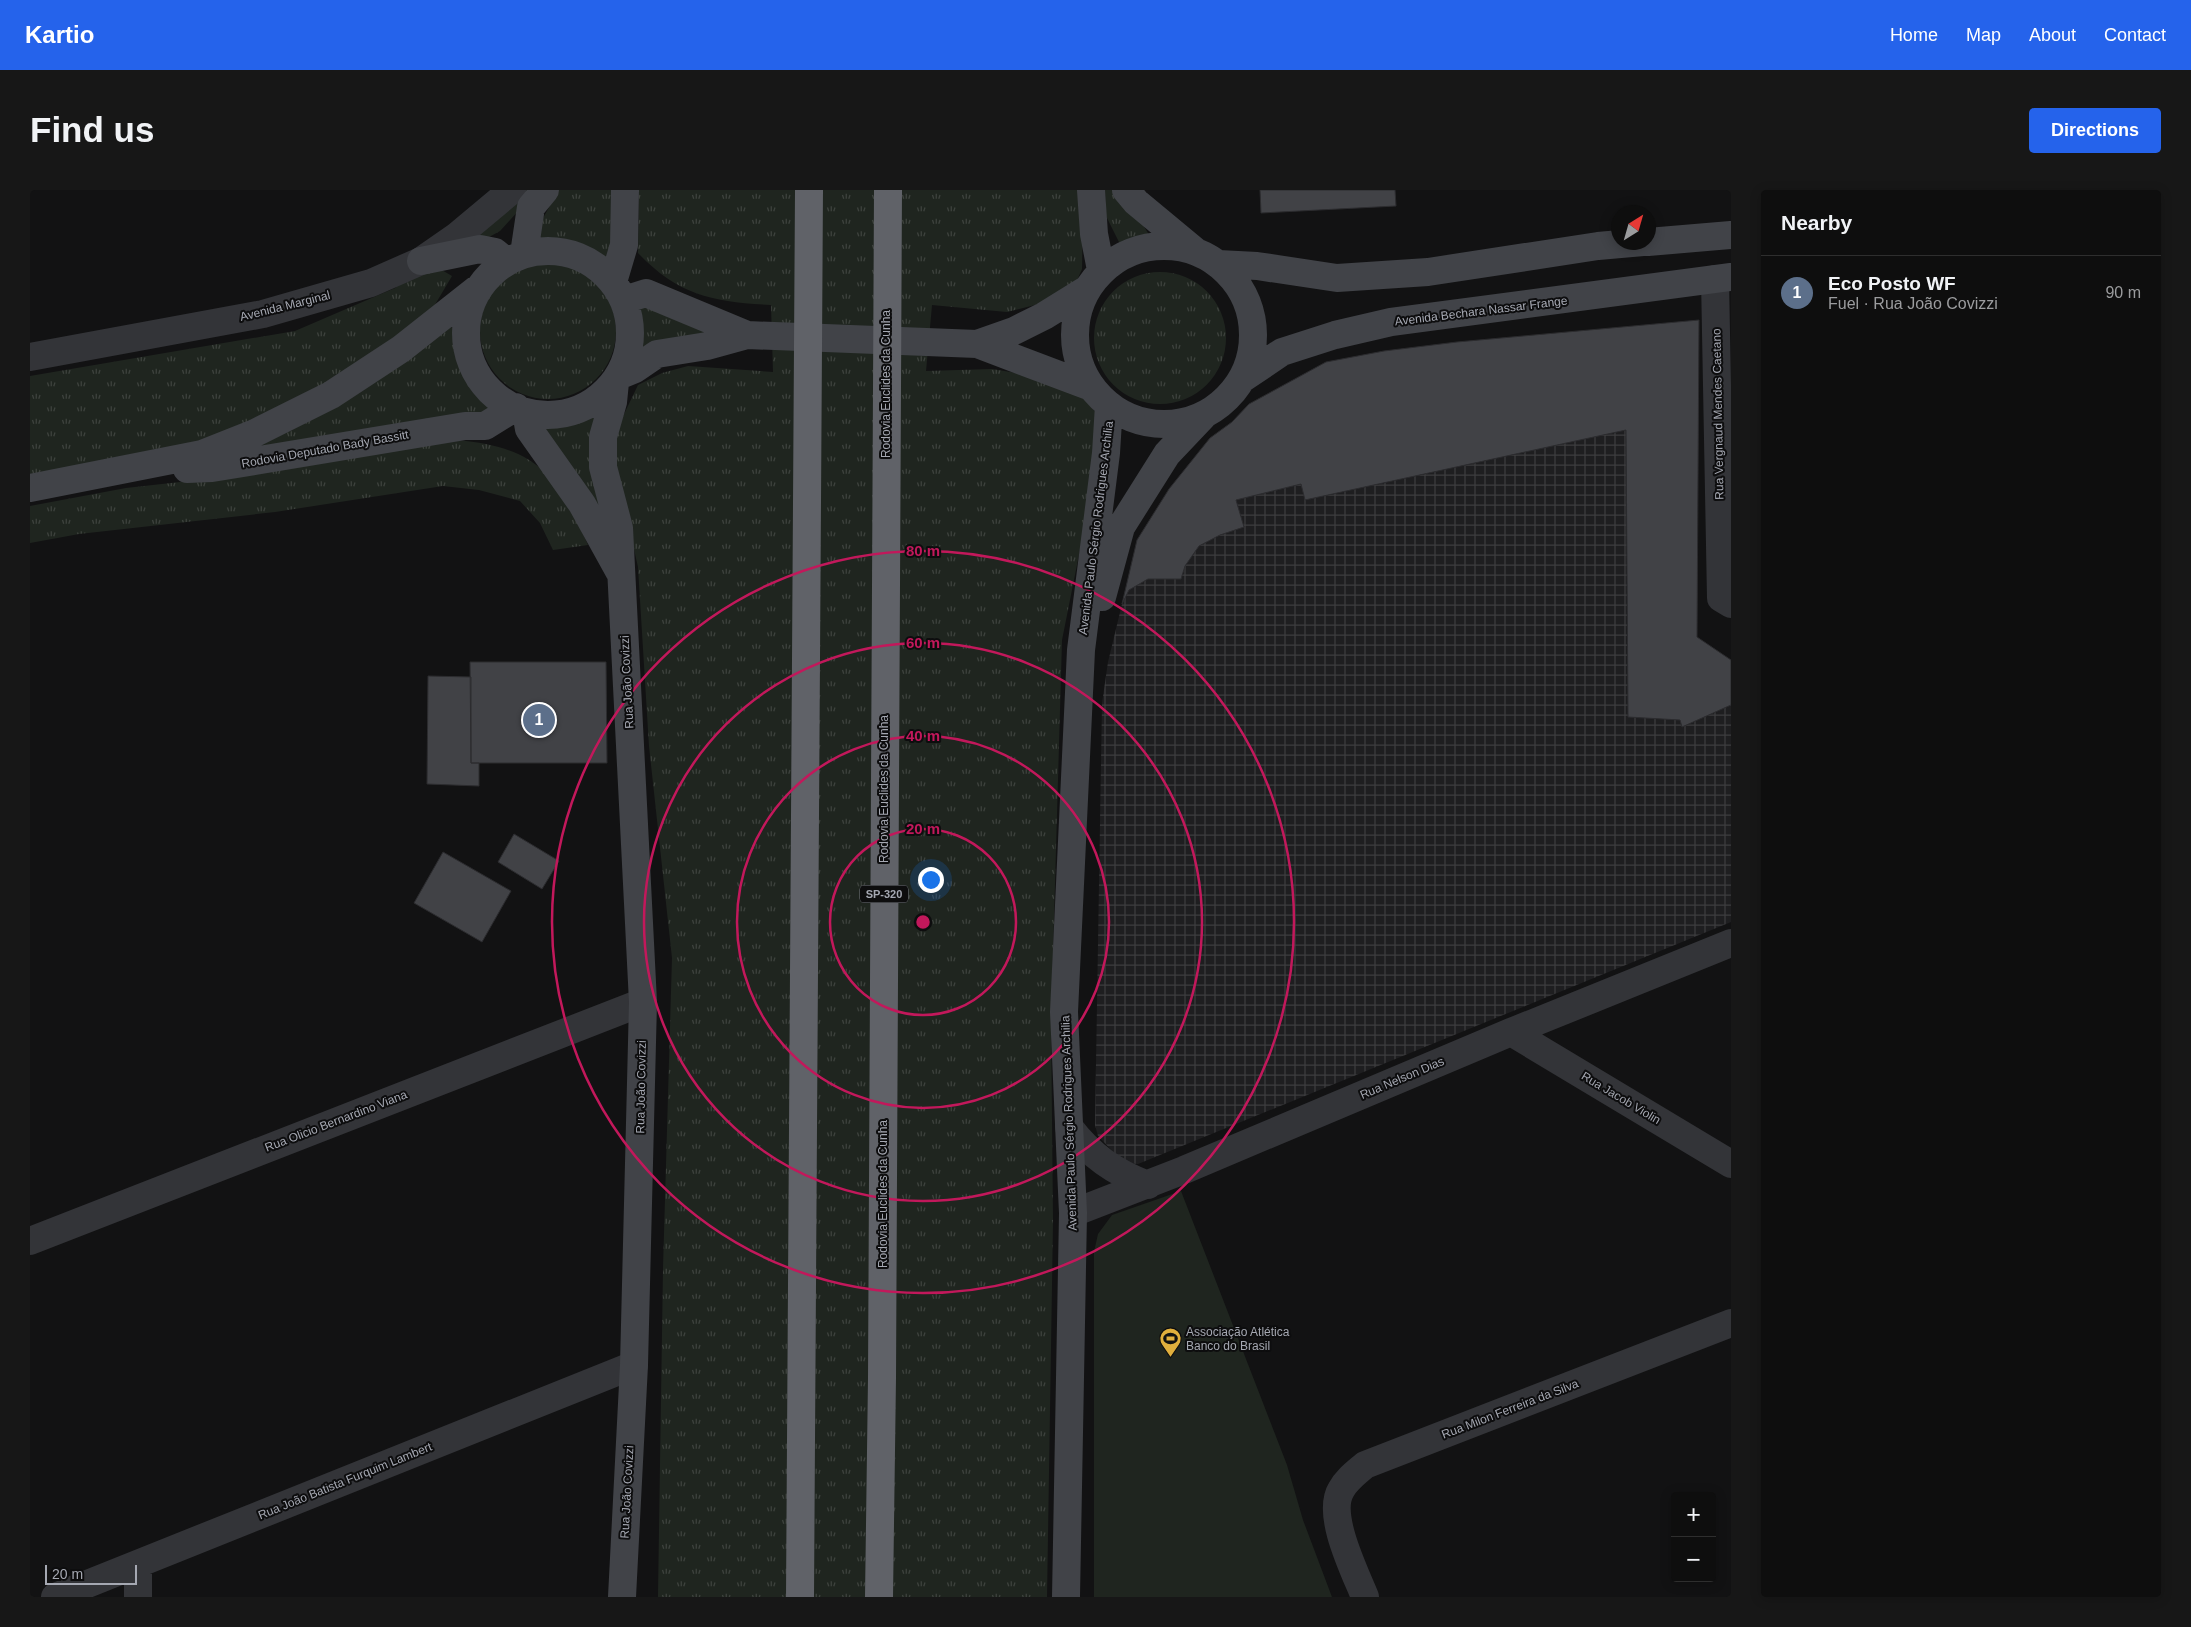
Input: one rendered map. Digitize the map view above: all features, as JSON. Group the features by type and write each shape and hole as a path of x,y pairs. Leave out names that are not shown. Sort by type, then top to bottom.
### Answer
{"highway":[{"path":"800,1597 810,190"},
{"name":"Rodovia Euclides da Cunha","path":"879,1597 882,1378 888,190"}],"main road":[{"path":"515,257 531,207 545,190"},
{"path":"618,291 624,246 625,190"},
{"path":"1091,190 1094,234 1094,280 1076,314 1074,339 1079,364 1100,396"},
{"path":"972,344 1100,396 1131,418 1156,423 1181,422 1205,414 1226,399 1242,379 1251,356 1253,330 1248,305 1236,283 1136,202 1126,190"},
{"path":"1656,241 1731,235"},
{"path":"617,379 657,354 707,346 752,335 972,344 1014,331 1094,280 1122,255 1146,247 1171,246 1207,258 1347,277 1428,272 1611,245"},
{"path":"421,261 480,249 515,257"},
{"path":"543,250 562,251 580,257 597,267 618,291 630,321 630,342 625,363 617,379 600,397 582,408 562,414 540,415 503,401 489,389 478,374 470,358 466,340 466,322 470,304 479,287 491,272 515,257 543,250"},
{"name":"Avenida Bechara Nassar Frange","path":"1242,379 1282,352 1335,335 1391,322 1723,278"},
{"name":"Rodovia Deputado Bady Bassitt","path":"30,488 202,454 255,433 331,395 401,350 479,287"},
{"path":"618,291 646,293 752,335"},
{"name":"Rua João Covizzi","path":"617,379 613,402 603,437 603,467 619,528 643,1002 634,1365 622,1597"},
{"name":"Avenida Paulo Sérgio Rodrigues Archilia","path":"1066,1597 1073,1213 1064,1012 1082,650 1106,453 1100,396"},
{"name":"Rodovia Deputado Bady Bassitt","path":"128,470 212,468 465,426 485,426 521,409"},
{"name":"Rua João Covizzi","path":"521,409 529,429 582,504 622,577"},
{"name":"Avenida Paulo Sérgio Rodrigues Archilia","path":"1082,650 1100,602 1122,527 1167,454 1205,414"}],"street":[{"name":"Avenida Marginal","path":"30,357 263,314 371,283 421,261 464,230 512,190"},
{"name":"Rua Vergnaud Mendes Caetano","path":"1723,278 1728,599"},
{"name":"Rua Nelson Dias","path":"1073,1213 1148,1185 1511,1032 1731,943"},
{"name":"Rua Olicio Bernardino Viana","path":"30,1241 643,1002"},
{"name":"Rua Jacob Violin","path":"1511,1032 1731,1164"},
{"path":"1069,1127 1084,1147 1103,1164 1125,1176 1148,1185"},
{"name":"Rua Milon Ferreira da Silva","path":"1365,1597 1342,1535 1337,1515 1340,1490 1365,1465 1731,1323"},
{"name":"Rua João Batista Furquim Lambert","path":"55,1597 634,1365"},
{"path":"138,1564 138,1597"}],"shaded area":[{"path":"1626,430 1628,717 1680,720 1682,727 1731,705 1731,922 1138,1164 1124,1163 1098,1136 1095,1125 1102,703 1108,662 1122,604 1129,590 1148,579 1165,578 1185,566 1199,546 1220,535 1244,527 1236,500 1301,484 1306,500"}],"green space":[{"path":"523,190 537,190 500,231 480,242 468,238"},
{"path":"559,190 615,190 609,260 577,244 559,241 541,243 535,232"},
{"path":"639,190 1079,190 1083,208 1082,269 1073,289 1051,301 1007,312 932,305 926,371 992,369 1035,376 1084,397 1099,417 1099,454 1062,640 1051,1022 1053,1221 1047,1597 658,1597 663,1269 672,958 649,746 638,567 614,460 615,433 638,385 662,373 688,366 773,372 771,305 732,302 698,294 668,279 638,253"},
{"path":"1105,190 1114,190 1135,212 1151,238 1122,248 1106,216"},
{"path":"428,262 452,276 433,308 397,340 326,385 198,447 30,478 30,376 295,331 395,288"},
{"path":"548,263 574,268 586,274 596,283 605,293 611,305 616,331 611,357 605,369 596,379 586,388 574,394 548,399 522,394 510,388 500,379 491,369 485,357 480,331 485,305 491,293 500,283 510,274 522,268"},
{"path":"1160,272 1185,277 1197,283 1215,301 1221,313 1226,338 1221,363 1215,375 1197,393 1185,399 1160,404 1135,399 1123,393 1105,375 1099,363 1094,338 1099,313 1105,301 1123,283 1135,277"},
{"path":"635,303 730,329 633,357"},
{"path":"451,327 457,329 459,354 466,373 479,391 497,408 495,414 226,456"},
{"path":"601,402 613,536 534,422 581,414"},
{"path":"456,440 506,449 541,468 554,482 566,500 588,545 553,550 540,523 520,501 479,490 443,486 275,512 79,534 30,543 30,506 126,488 207,479"},
{"name":"Associação Atlética Banco do Brasil","path":"1181,1191 1287,1465 1303,1520 1332,1597 1094,1597 1094,1252 1098,1234 1112,1215"}],"building":[{"path":"1260,190 1395,190 1396,206 1261,213"},
{"path":"1699,320 1697,637 1731,660 1731,705 1682,727 1680,720 1628,717 1626,430 1305,500 1301,484 1236,500 1244,527 1220,535 1199,546 1185,566 1181,579 1148,579 1129,590 1122,604 1137,540 1169,489 1210,438 1232,422 1249,404 1326,362 1384,351 1457,342"},
{"path":"470,662 606,662 607,763 471,763"},
{"path":"428,676 471,677 471,763 479,763 479,786 427,784"},
{"path":"514,834 559,861 542,889 498,862"},
{"path":"443,852 511,891 482,942 414,903"}],"place":[{"name":"Eco Posto WF","path":"539,720"},
{"name":"Associação Atlética Banco do Brasil","path":"1170,1358"}]}
